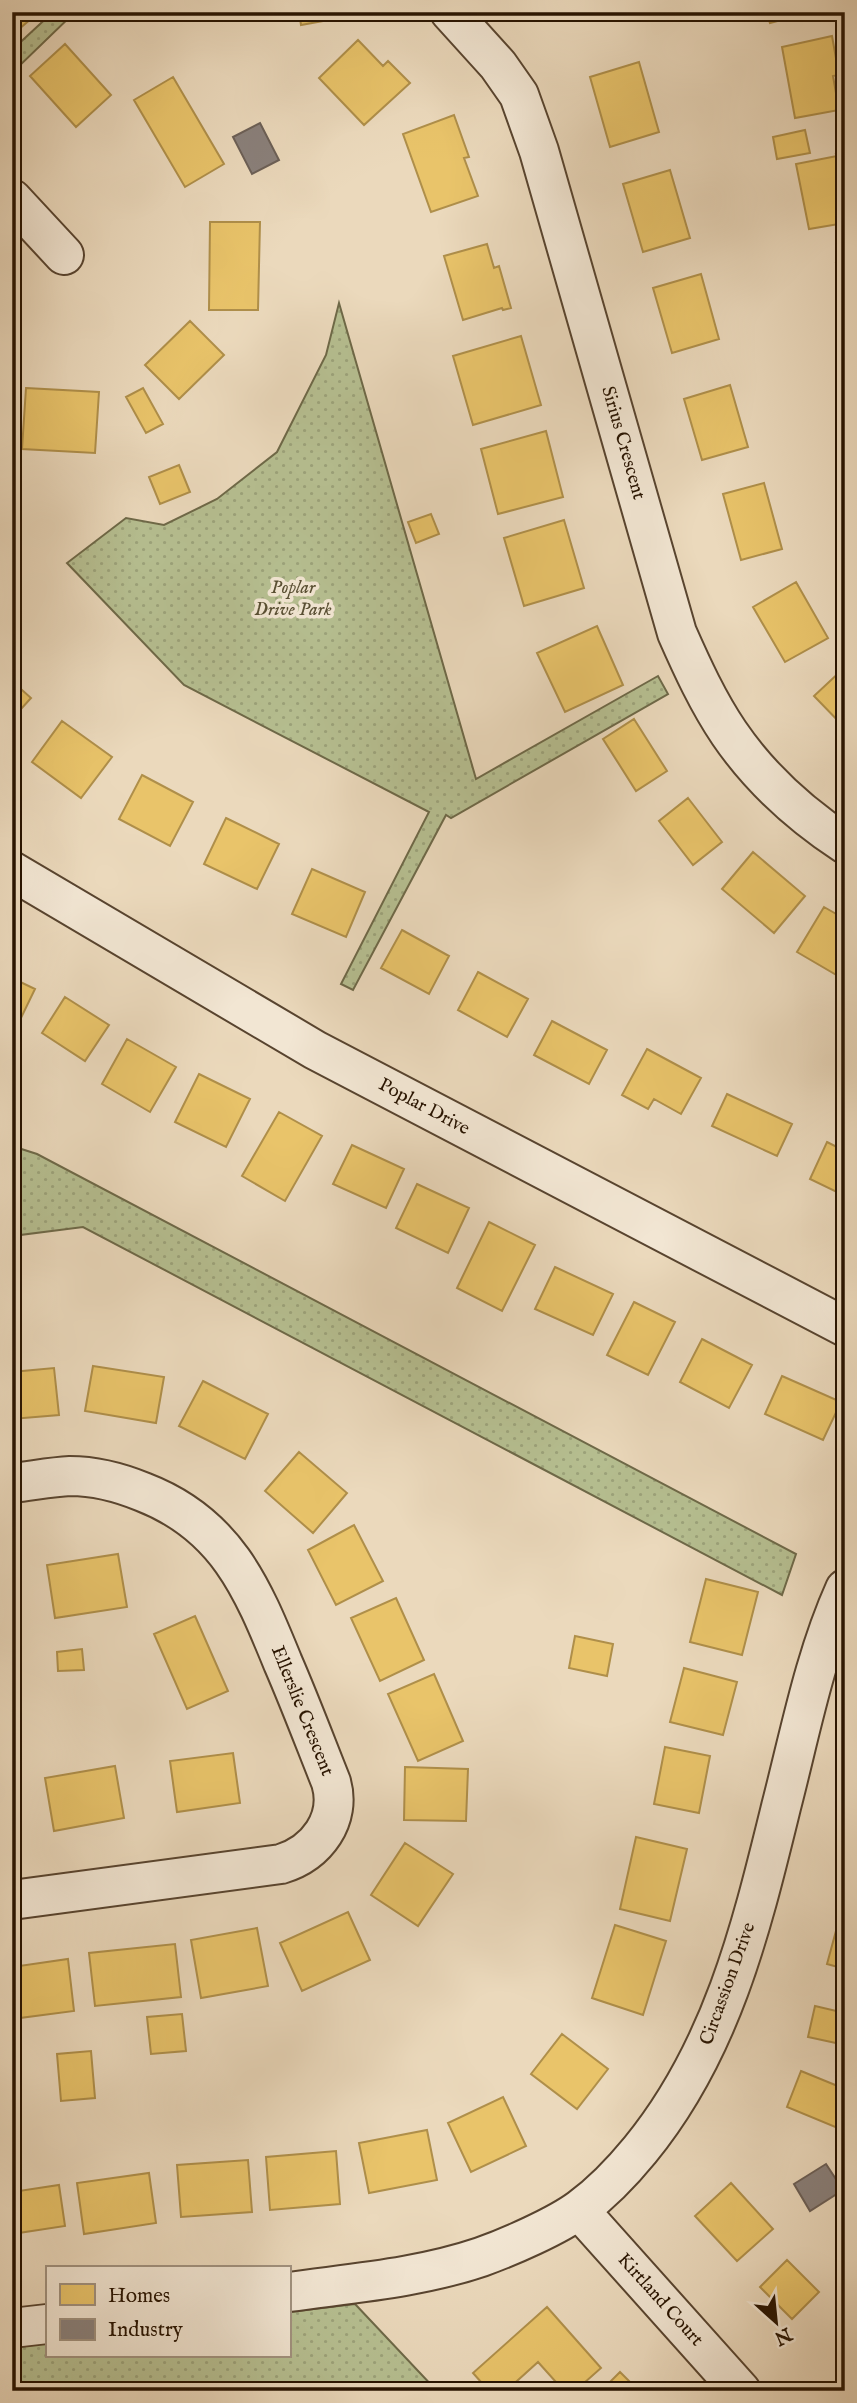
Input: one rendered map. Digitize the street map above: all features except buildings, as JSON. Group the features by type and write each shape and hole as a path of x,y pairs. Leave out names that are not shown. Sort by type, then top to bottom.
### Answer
{"street":[{"name":"Sirius Crescent","path":"450,12 498,65 519,95 540,150 677,633 694,670 728,733 759,771 817,825 845,844"},
{"path":"12,199 64,255"},
{"name":"Poplar Drive","path":"12,871 315,1051 845,1327"},
{"name":"Ellerslie Crescent","path":"12,1483 70,1476 126,1485 167,1503 203,1527 228,1554 261,1607 331,1782 334,1803 329,1822 318,1841 302,1856 281,1864 12,1900"},
{"name":"Circassion Drive","path":"290,2292 427,2272 481,2257 520,2241 579,2210 616,2179 659,2127 688,2082 713,2032 733,1981 760,1891 807,1706 835,1610 845,1589"},
{"name":"Kirtland Court","path":"579,2210 741,2391"},
{"path":"12,2328 46,2323"}],"green space":[{"path":"53,12 75,12 12,73 12,50"},
{"name":"Poplar Drive Park","path":"339,303 476,779 658,676 668,694 451,818 446,815 353,990 341,984 429,812 184,685 67,563 126,518 164,525 217,499 277,452 326,355"},
{"path":"12,1146 37,1154 796,1554 782,1595 83,1227 12,1236"},
{"path":"355,2304 437,2391 12,2391 12,2348 46,2343 46,2358 290,2358 290,2312"}]}
